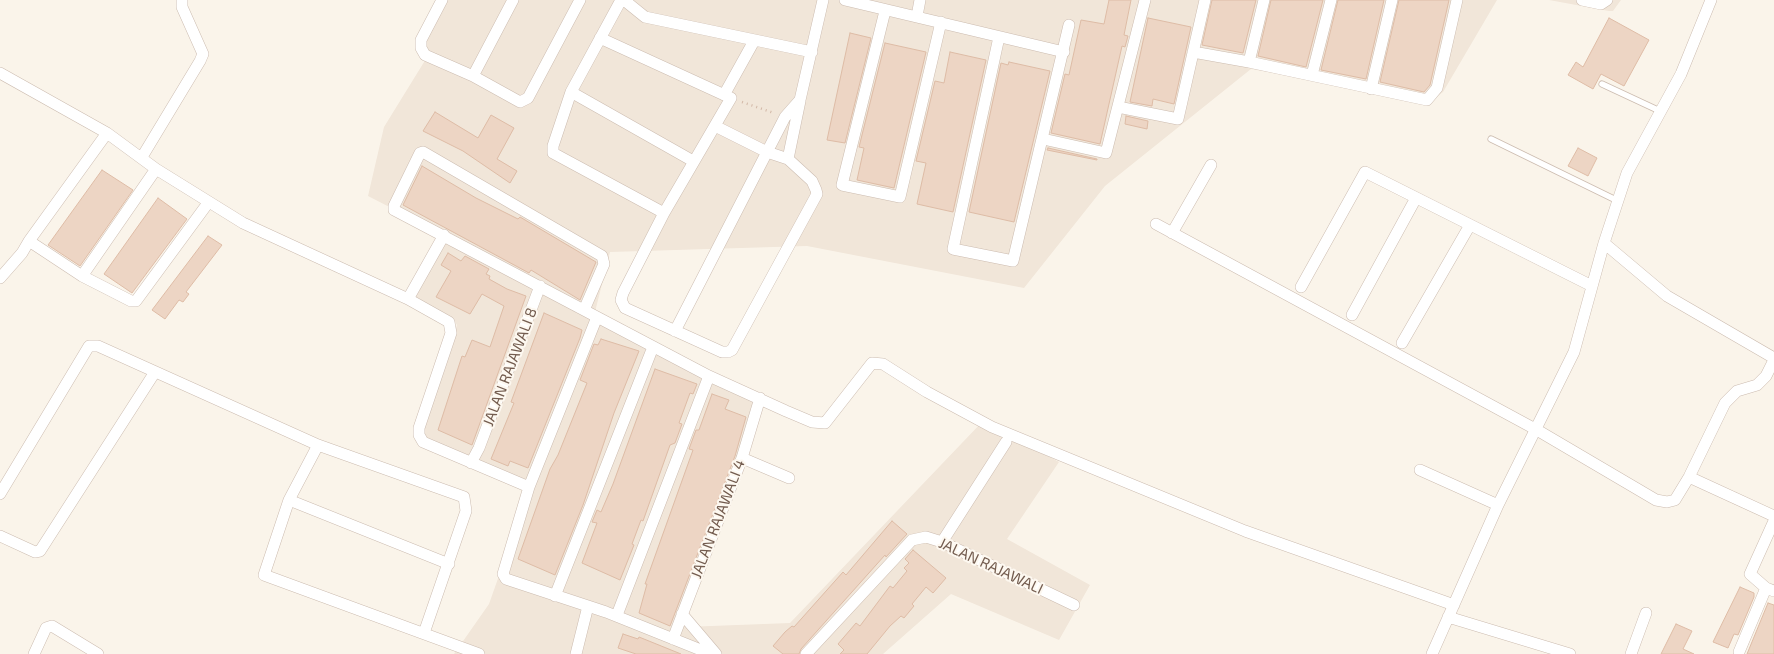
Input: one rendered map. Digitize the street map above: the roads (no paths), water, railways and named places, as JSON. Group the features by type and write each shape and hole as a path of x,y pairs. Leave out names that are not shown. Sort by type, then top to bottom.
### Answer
{"street":[{"path":"142,157 200,61 202,54 182,6 182,0"},
{"path":"442,0 421,40 421,48 425,55 473,76 520,102 525,101 580,0"},
{"path":"473,76 513,0"},
{"path":"664,214 553,152 553,146 571,92 622,0 645,17 812,52"},
{"path":"788,159 823,0"},
{"path":"845,0 1064,52"},
{"path":"917,16 920,0"},
{"path":"1043,139 1106,153 1145,0"},
{"path":"1118,107 1178,119 1205,0"},
{"path":"1249,62 1264,0"},
{"path":"1312,76 1331,0"},
{"path":"1371,89 1392,0"},
{"path":"1193,52 1427,100 1437,88 1457,0"},
{"path":"1582,0 1601,4 1607,0"},
{"path":"1432,654 1498,505 1537,430 1574,352 1604,243 1627,172 1662,112 1681,74 1711,0"},
{"path":"885,11 842,185 900,197 942,22"},
{"path":"1000,37 952,250 1013,261 1064,52 1069,24"},
{"path":"600,38 727,96"},
{"path":"715,126 767,152 788,159 812,181 816,194 732,350 722,352 625,308 621,300 664,214 715,126 727,96 754,41"},
{"path":"0,73 107,132 156,169 243,223 408,299 449,322 451,327 419,428 419,435 423,442 529,487"},
{"path":"571,92 693,161"},
{"path":"675,331 785,117 800,100"},
{"path":"0,278 22,253 107,132"},
{"path":"584,310 604,264 602,256 422,152 393,208 653,347 709,376 812,422 825,423 872,363 883,364 919,387 992,427 1246,531 1454,605"},
{"path":"1172,233 1211,165"},
{"path":"82,276 156,169"},
{"path":"1301,287 1365,172 1592,286"},
{"path":"1352,315 1416,198"},
{"path":"29,241 82,276 131,301 136,301 208,203"},
{"path":"1156,224 1537,430 1656,500 1667,502 1675,500 1689,478 1724,403 1737,392 1757,385 1766,376 1774,359 1668,296 1604,243"},
{"path":"1402,343 1470,225"},
{"path":"408,299 444,235"},
{"name":"JALAN RAJAWALI 8","path":"470,463 479,448 540,286"},
{"path":"597,317 529,487 503,574 506,579 617,616 711,654"},
{"path":"0,494 89,346 98,346 318,445 464,497 466,512 424,633"},
{"path":"555,596 653,347"},
{"path":"0,536 35,552 40,551 155,372"},
{"path":"617,616 709,376"},
{"name":"JALAN RAJAWALI 4","path":"673,639 742,458 760,398"},
{"path":"942,542 1006,442"},
{"path":"318,445 289,500 264,575 479,654"},
{"path":"742,458 789,478"},
{"path":"1420,470 1498,505"},
{"path":"1689,478 1774,516"},
{"path":"289,500 449,564"},
{"path":"1740,652 1770,589 1750,574 1774,521"},
{"name":"JALAN RAJAWALI","path":"806,654 912,540 926,537 942,542 1074,605"},
{"path":"576,654 588,606"},
{"path":"1631,654 1646,613"},
{"path":"682,614 716,654"},
{"path":"1448,617 1570,654"},
{"path":"34,654 46,628 52,626 98,654"}],"lane":[{"path":"1602,84 1662,112"},
{"path":"1491,139 1618,201"}]}
